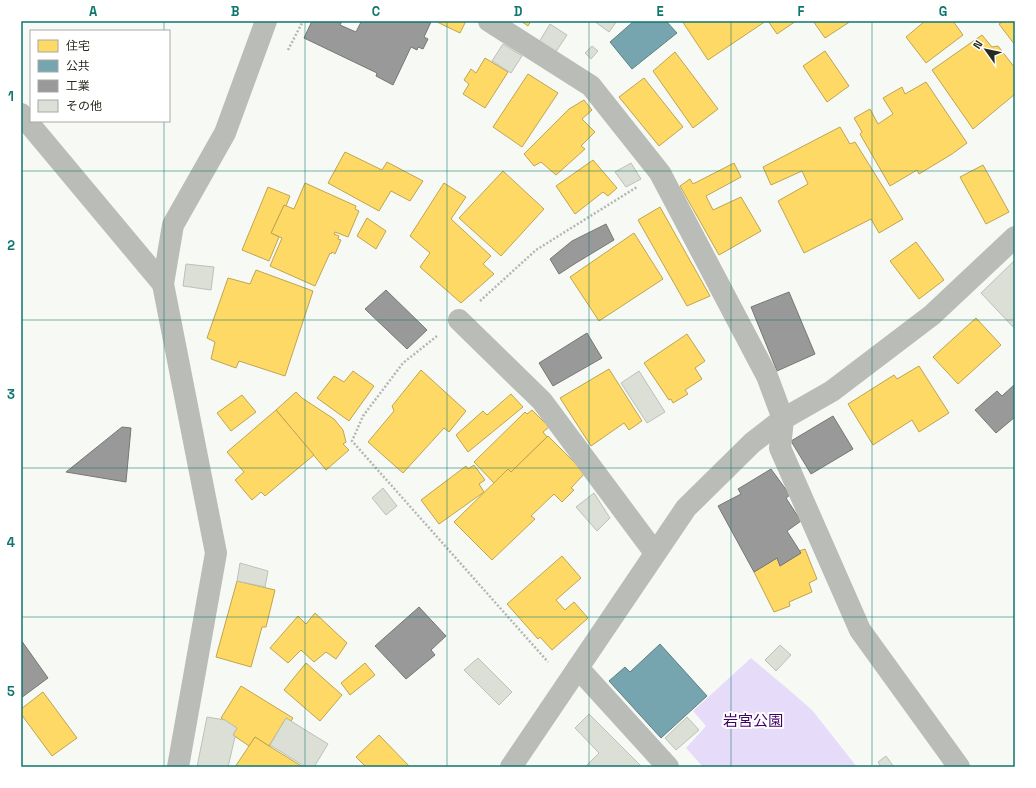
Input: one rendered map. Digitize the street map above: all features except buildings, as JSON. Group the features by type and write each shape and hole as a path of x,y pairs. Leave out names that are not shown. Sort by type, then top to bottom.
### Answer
{"street":[{"path":"178,767 216,553 163,284 173,225 225,133 266,21"},
{"path":"489,21 591,86 660,173 767,376 783,419 780,448 860,630 959,767"},
{"path":"21,114 163,284"},
{"path":"511,767 686,508 752,443 783,419 832,391 932,315 1015,237"},
{"path":"459,320 542,401 655,553"},
{"path":"572,676 668,767"}],"path":[{"path":"572,676 352,441 363,416 403,363 459,320 536,250 660,173"}],"green space":[{"name":"岩宮公園","path":"751,658 812,710 857,767 703,767 686,748 706,726 693,711"}]}
